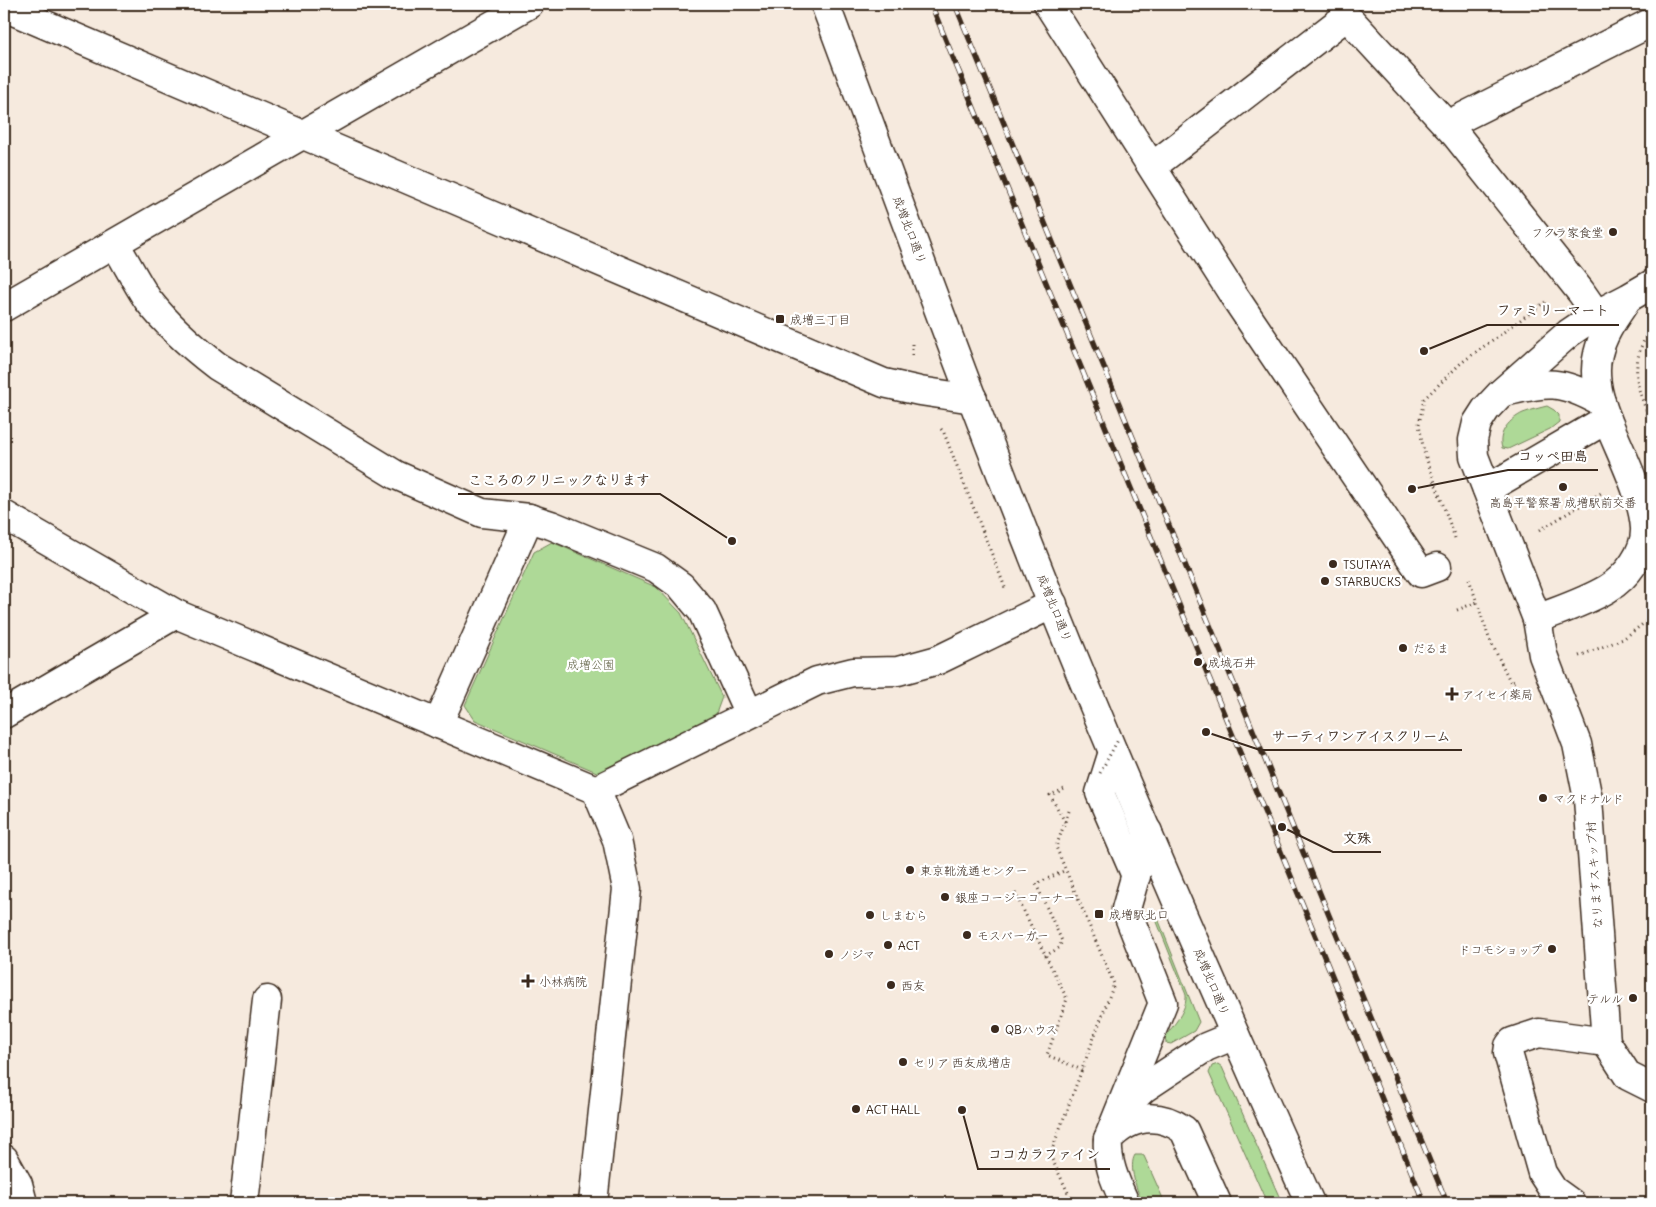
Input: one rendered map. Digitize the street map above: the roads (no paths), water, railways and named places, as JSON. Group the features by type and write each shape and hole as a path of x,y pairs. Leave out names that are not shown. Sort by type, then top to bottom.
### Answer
{"street":[{"path":"4,308 529,4"},
{"name":"成増北口通り","path":"824,4 973,399 1111,754 1148,832 1235,1035 1310,1203"},
{"path":"1055,7 1234,296 1421,573 1437,567"},
{"path":"5,11 302,135 884,383 920,392 973,399"},
{"path":"1152,166 1339,22 1345,11 1352,22 1447,125 1581,292 1601,322 1596,379 1604,411 1640,502 1645,528 1644,542 1638,557 1628,572 1608,589 1537,619"},
{"path":"1447,125 1652,22"},
{"path":"115,244 147,299 170,326 192,347 217,366 396,475 482,513 529,518 551,525 656,568 681,586 702,611 750,714"},
{"path":"1601,322 1628,298 1652,284"},
{"name":"なりますスキップ村","path":"1601,322 1569,333 1501,393 1486,409 1477,424 1473,440 1474,456 1537,619 1543,655 1577,744 1588,799 1606,1042 1628,1076 1652,1088"},
{"path":"1501,393 1534,384 1562,384 1585,393 1604,411"},
{"path":"1487,489 1604,411"},
{"path":"4,515 176,614 596,790 617,840 627,889 593,1203"},
{"path":"438,724 529,518"},
{"path":"596,790 805,686 828,677 853,672 898,671 938,660 1053,604"},
{"path":"4,714 176,614"},
{"path":"1111,754 1100,793 1136,876"},
{"path":"1126,1203 1109,1162 1108,1139 1163,1002 1126,910 1148,832"},
{"path":"244,1203 267,1000"},
{"path":"1571,1203 1553,1190 1542,1173 1508,1053 1509,1046 1512,1042 1539,1033 1606,1042"},
{"path":"1120,1112 1144,1088 1159,1077 1206,1046 1235,1035"},
{"path":"1108,1139 1117,1130 1136,1120 1157,1118 1176,1124 1184,1130 1217,1203"},
{"path":"4,1159 18,1184 23,1203"}],"railway":[{"path":"931,4 1424,1203"},
{"path":"955,4 1447,1203"}],"place":[{"name":"フクラ家食堂","path":"1613,232"},
{"name":"成増三丁目","path":"780,319"},
{"name":"ファミリーマート","path":"1424,351"},
{"name":"高島平警察署 成増駅前交番","path":"1563,487"},
{"name":"コッペ田島","path":"1412,489"},
{"name":"こころのクリニックなります","path":"732,541"},
{"name":"TSUTAYA","path":"1333,564"},
{"name":"STARBUCKS","path":"1325,581"},
{"name":"だるま","path":"1403,648"},
{"name":"成城石井","path":"1198,662"},
{"name":"アイセイ薬局","path":"1452,694"},
{"name":"サーティワンアイスクリーム","path":"1206,732"},
{"name":"マクドナルド","path":"1543,798"},
{"name":"文殊","path":"1282,827"},
{"name":"東京靴流通センター","path":"910,870"},
{"name":"銀座コージーコーナー","path":"945,897"},
{"name":"成増駅北口","path":"1099,914"},
{"name":"しまむら","path":"870,915"},
{"name":"モスバーガー","path":"967,935"},
{"name":"ACT","path":"888,945"},
{"name":"ドコモショップ","path":"1552,949"},
{"name":"ノジマ","path":"829,954"},
{"name":"小林病院","path":"528,981"},
{"name":"西友","path":"891,985"},
{"name":"テルル","path":"1633,998"},
{"name":"QBハウス","path":"995,1029"},
{"name":"セリア 西友成増店","path":"903,1062"},
{"name":"ACT HALL","path":"856,1109"},
{"name":"ココカラファイン","path":"962,1110"}],"park label":[{"name":"成増公園","path":"591,664"}]}
